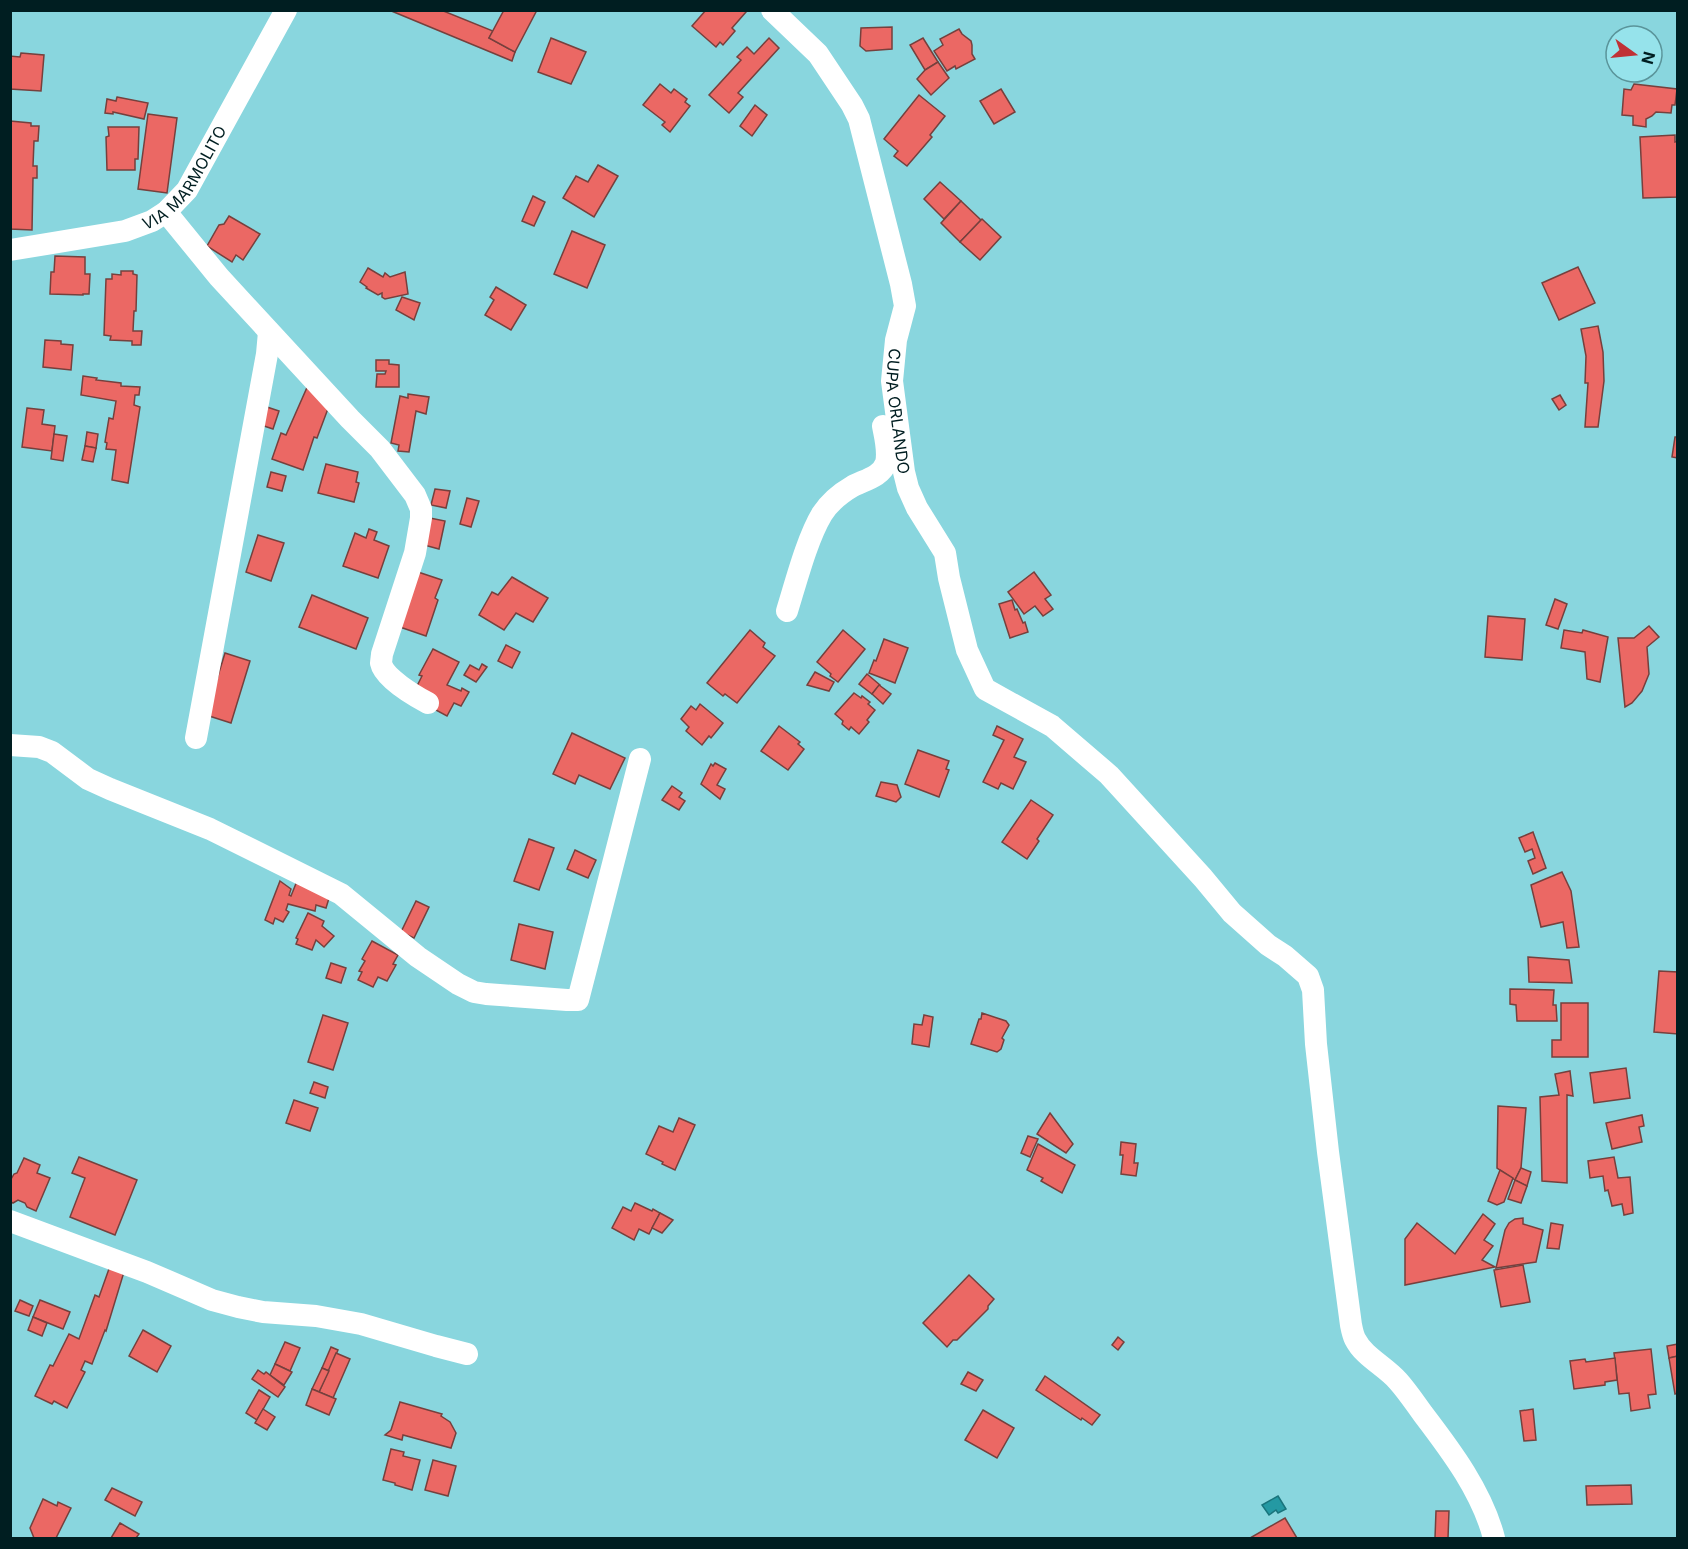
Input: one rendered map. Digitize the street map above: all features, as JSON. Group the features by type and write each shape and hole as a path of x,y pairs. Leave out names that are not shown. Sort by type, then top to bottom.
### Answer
{"street":[{"name":"VIA MARMOLITO","path":"10,249 125,231 152,221 166,212 187,190 286,10"},
{"name":"CUPA ORLANDO","path":"772,10 818,54 859,119 901,284 904,306 896,340 892,381 904,472 917,508 945,553 949,578 968,650 985,689 1052,726 1109,775 1232,913 1308,976 1313,990 1316,1044 1328,1152 1351,1325 1355,1339 1397,1380 1441,1437 1476,1495 1489,1521 1494,1539"},
{"path":"166,212 219,277 380,449 415,495 422,518 415,553 381,663 386,673 428,703"},
{"path":"196,738 267,354 269,332"},
{"path":"787,610 810,539 822,514 836,498 881,472 886,463 887,452 879,398 884,388 892,381"},
{"path":"10,745 39,747 52,752 102,786 210,829 341,894 418,957 474,992 567,1000 578,1000 640,759"},
{"path":"10,1221 147,1272 220,1303 263,1312 316,1316 361,1324 467,1354"}],"water":[{"path":"1278,1496 1286,1509 1278,1513 1276,1510 1269,1515 1262,1505"}],"building":[{"path":"389,10 441,10 493,31 489,38 515,52 512,61"},
{"path":"504,10 537,10 515,52 489,38"},
{"path":"706,10 744,10 746,12 732,28 735,31 723,45 720,42 716,47 692,26"},
{"path":"892,27 892,49 866,51 860,46 861,28"},
{"path":"959,29 971,41 972,54 975,59 947,71 934,51 943,45 940,39"},
{"path":"551,38 586,52 571,84 538,72"},
{"path":"769,38 779,48 738,93 743,97 729,113 709,95 741,60 737,57 747,47 754,54"},
{"path":"923,38 938,62 925,70 910,45"},
{"path":"21,53 44,55 41,91 10,89 10,56 20,57"},
{"path":"938,62 949,78 931,95 917,79 925,70"},
{"path":"660,84 671,93 674,89 687,99 685,102 690,106 670,132 662,125 665,122 643,105"},
{"path":"1634,84 1677,89 1675,105 1672,105 1671,113 1656,112 1646,119 1646,127 1633,125 1633,116 1622,115 1624,89 1631,90"},
{"path":"1001,89 1015,112 994,124 980,101"},
{"path":"919,95 945,116 930,135 932,137 907,166 894,156 898,151 884,139"},
{"path":"117,97 148,103 144,119 113,112 113,114 105,113 107,99 116,101"},
{"path":"755,105 767,115 752,136 740,126"},
{"path":"148,114 177,118 167,193 138,189"},
{"path":"10,121 39,126 38,141 34,141 33,166 37,166 37,178 33,178 32,230 10,229"},
{"path":"108,127 139,127 138,159 135,159 135,170 107,170"},
{"path":"1675,135 1675,142 1678,141 1678,197 1643,198 1640,137"},
{"path":"598,165 618,176 594,217 563,198 576,176 588,182"},
{"path":"940,182 961,201 944,219 924,199"},
{"path":"533,196 545,202 534,226 522,221"},
{"path":"961,201 981,220 960,242 941,223"},
{"path":"229,216 260,234 243,260 236,255 232,262 207,246 219,225 224,224"},
{"path":"982,219 1001,237 980,260 960,242"},
{"path":"572,231 605,245 587,288 554,274"},
{"path":"55,256 85,257 85,274 90,274 89,294 50,294 51,272 54,272"},
{"path":"1578,267 1595,303 1559,320 1542,283"},
{"path":"368,268 383,277 385,273 390,277 405,272 408,294 385,299 382,293 378,295 366,288 360,282"},
{"path":"121,271 133,271 133,274 137,275 133,331 142,331 141,345 132,345 132,341 110,340 111,336 104,335 106,279 112,279 112,274 121,275"},
{"path":"496,287 526,305 511,330 485,315 494,300 490,297"},
{"path":"402,297 420,303 414,320 396,310"},
{"path":"1598,326 1603,352 1604,381 1598,427 1585,427 1588,383 1585,383 1586,356 1581,329"},
{"path":"45,340 61,341 61,344 73,345 71,370 43,367"},
{"path":"376,360 389,360 389,364 399,365 399,387 376,387 377,374 385,374 386,371 376,371"},
{"path":"83,376 121,383 121,386 140,387 139,395 135,395 134,405 140,407 128,483 112,480 116,450 106,449 109,418 113,419 116,401 81,395"},
{"path":"309,383 329,406 317,438 314,437 303,470 272,459 281,433 286,435"},
{"path":"408,394 429,397 426,414 416,411 409,452 398,451 399,445 391,443 400,396 408,398"},
{"path":"1560,395 1566,405 1559,410 1552,399"},
{"path":"267,407 279,411 273,429 261,425"},
{"path":"27,408 44,410 42,424 55,426 52,451 22,447"},
{"path":"87,432 98,434 96,448 85,446"},
{"path":"54,434 67,436 63,461 51,459"},
{"path":"1675,437 1678,437 1678,458 1672,457"},
{"path":"85,446 96,448 93,462 82,460"},
{"path":"326,464 358,472 356,482 359,483 354,502 318,493"},
{"path":"271,472 286,476 282,491 267,487"},
{"path":"435,489 450,491 446,508 431,505"},
{"path":"467,498 479,501 471,527 460,524"},
{"path":"430,518 445,521 439,549 424,545"},
{"path":"369,529 377,532 374,540 389,546 378,578 343,566 355,533 366,538"},
{"path":"258,535 284,543 271,581 246,572"},
{"path":"415,571 442,580 426,636 394,625"},
{"path":"1034,572 1051,595 1045,599 1053,609 1043,616 1035,606 1024,614 1008,592"},
{"path":"512,577 548,598 533,622 516,613 504,630 479,615 492,592 498,595"},
{"path":"312,595 368,618 356,649 299,627"},
{"path":"1555,599 1567,604 1558,629 1546,625"},
{"path":"1012,600 1028,632 1010,638 999,604"},
{"path":"1488,616 1525,619 1522,660 1485,657"},
{"path":"1649,626 1659,637 1647,647 1649,674 1642,691 1632,703 1625,707 1618,638 1634,638"},
{"path":"750,630 765,643 763,647 775,656 737,703 725,694 723,696 707,683"},
{"path":"843,630 865,649 838,682 817,662"},
{"path":"1564,630 1582,633 1583,630 1608,637 1600,682 1587,679 1585,652 1561,648"},
{"path":"884,639 908,648 895,683 869,673"},
{"path":"506,645 520,652 512,668 498,661"},
{"path":"433,649 459,662 447,685 469,692 461,706 454,703 447,716 432,708 416,688 422,676 419,675"},
{"path":"225,653 250,661 231,723 206,715"},
{"path":"482,664 487,667 476,682 464,675 470,665 479,670"},
{"path":"815,672 834,682 829,691 807,685"},
{"path":"867,674 880,685 872,694 859,684"},
{"path":"879,685 891,694 883,704 872,694"},
{"path":"854,693 870,702 868,704 875,710 859,734 851,727 849,730 835,714"},
{"path":"700,704 723,723 702,745 686,731 689,727 681,719 691,706 696,710"},
{"path":"779,726 800,742 798,744 804,749 788,770 761,751"},
{"path":"997,726 1023,739 1014,757 1026,762 1013,789 1001,783 998,789 983,782 1004,740 993,735"},
{"path":"572,733 625,758 610,789 579,775 575,784 553,774"},
{"path":"918,750 949,761 946,769 949,770 939,797 905,784"},
{"path":"715,763 726,769 717,785 725,789 720,799 701,784 711,764 713,766"},
{"path":"881,782 897,785 901,797 896,802 876,796"},
{"path":"672,786 682,793 679,797 685,801 679,810 662,800"},
{"path":"1031,800 1053,815 1027,859 1002,842"},
{"path":"1533,832 1546,868 1533,874 1528,861 1535,858 1532,849 1525,852 1519,838"},
{"path":"529,839 554,848 539,890 514,881"},
{"path":"575,850 596,860 588,878 567,869"},
{"path":"1562,872 1571,891 1579,947 1567,948 1563,922 1541,927 1531,885"},
{"path":"280,881 291,889 289,895 291,896 297,881 330,895 326,908 316,905 315,911 288,904 286,910 289,912 283,922 275,918 273,924 265,920"},
{"path":"416,901 429,907 414,938 401,932"},
{"path":"308,913 324,921 322,926 334,936 324,947 316,940 312,950 296,944 298,939 296,938"},
{"path":"519,924 553,932 545,969 511,960"},
{"path":"372,941 398,955 393,964 396,965 387,981 378,977 373,987 358,980 362,972 359,971 365,961 362,959"},
{"path":"1528,957 1569,960 1572,983 1529,982"},
{"path":"331,963 346,968 341,983 326,978"},
{"path":"1659,971 1678,972 1678,1034 1654,1032"},
{"path":"1510,989 1554,990 1553,1005 1556,1005 1557,1021 1517,1021 1516,1005 1510,1004"},
{"path":"1561,1003 1588,1003 1588,1057 1552,1057 1552,1040 1561,1040"},
{"path":"982,1013 1006,1021 1009,1025 1002,1038 1004,1040 1001,1049 997,1052 971,1044"},
{"path":"323,1015 348,1023 333,1070 308,1062"},
{"path":"924,1015 933,1017 929,1047 912,1044 914,1024 922,1025"},
{"path":"1626,1068 1630,1098 1594,1103 1590,1073"},
{"path":"1570,1071 1573,1096 1567,1095 1567,1183 1542,1181 1540,1097 1559,1095 1555,1074"},
{"path":"314,1082 328,1087 325,1098 310,1093"},
{"path":"294,1100 318,1108 310,1131 286,1123"},
{"path":"1498,1106 1526,1108 1521,1168 1515,1180 1497,1168"},
{"path":"1050,1113 1073,1144 1066,1153 1037,1134"},
{"path":"1642,1115 1644,1126 1639,1127 1642,1142 1612,1149 1606,1123"},
{"path":"679,1118 695,1125 675,1170 646,1154 659,1126 673,1132"},
{"path":"1028,1136 1038,1139 1030,1157 1021,1153"},
{"path":"1121,1142 1136,1144 1134,1163 1138,1163 1136,1176 1121,1174 1123,1155 1120,1155"},
{"path":"1038,1144 1075,1165 1062,1193 1041,1181 1043,1178 1027,1170"},
{"path":"79,1157 137,1180 115,1235 70,1217 85,1178 72,1173"},
{"path":"1614,1157 1618,1178 1630,1177 1633,1213 1624,1215 1622,1204 1612,1206 1608,1190 1605,1191 1603,1176 1590,1178 1588,1161"},
{"path":"24,1158 40,1165 37,1173 50,1178 36,1211 18,1200 13,1203 10,1201 10,1181 17,1173"},
{"path":"1521,1168 1531,1172 1527,1186 1515,1180"},
{"path":"1500,1170 1513,1178 1504,1202 1497,1205 1488,1201"},
{"path":"1515,1180 1527,1186 1521,1203 1508,1199"},
{"path":"635,1203 660,1213 649,1234 639,1229 634,1240 612,1228 623,1207 631,1211"},
{"path":"660,1213 673,1220 662,1233 652,1228"},
{"path":"1483,1214 1495,1224 1484,1240 1493,1246 1482,1260 1495,1267 1405,1285 1405,1239 1417,1223 1455,1254"},
{"path":"1523,1218 1523,1224 1543,1230 1536,1262 1496,1268 1505,1230 1515,1219"},
{"path":"1551,1223 1563,1225 1559,1249 1547,1248"},
{"path":"1523,1265 1530,1302 1501,1307 1494,1270"},
{"path":"110,1266 124,1272 106,1331 92,1364 85,1361 81,1370 85,1372 67,1408 54,1401 52,1404 35,1396 69,1334 79,1339 95,1295 99,1297"},
{"path":"969,1275 994,1299 988,1309 947,1347 923,1323"},
{"path":"20,1300 33,1306 29,1316 15,1311"},
{"path":"40,1300 70,1312 63,1329 33,1317"},
{"path":"33,1317 47,1323 42,1336 28,1330"},
{"path":"143,1330 171,1346 157,1372 129,1356"},
{"path":"1118,1337 1124,1342 1118,1350 1112,1345"},
{"path":"285,1342 300,1348 290,1371 275,1364"},
{"path":"1678,1344 1678,1356 1669,1358 1667,1346"},
{"path":"331,1347 338,1350 329,1371 322,1368"},
{"path":"1651,1349 1656,1394 1648,1395 1650,1408 1631,1411 1629,1393 1619,1394 1614,1353"},
{"path":"336,1353 350,1359 333,1398 319,1392"},
{"path":"1678,1356 1678,1393 1675,1394 1669,1358"},
{"path":"1615,1358 1617,1380 1605,1382 1605,1385 1574,1389 1570,1361 1585,1359 1586,1362"},
{"path":"275,1364 292,1372 284,1385 270,1375"},
{"path":"322,1368 329,1371 319,1392 312,1389"},
{"path":"258,1370 264,1374 266,1372 285,1387 278,1397 252,1379"},
{"path":"968,1372 983,1380 976,1391 961,1384"},
{"path":"1045,1376 1100,1415 1092,1425 1036,1390"},
{"path":"312,1389 336,1399 329,1415 306,1405"},
{"path":"259,1390 270,1397 257,1420 246,1413"},
{"path":"400,1402 442,1414 441,1416 450,1422 456,1433 451,1448 403,1435 402,1440 385,1435 391,1430"},
{"path":"263,1409 275,1417 267,1430 255,1423"},
{"path":"1533,1409 1536,1440 1524,1441 1520,1411"},
{"path":"983,1410 1014,1428 997,1458 965,1440"},
{"path":"391,1449 404,1452 403,1456 420,1460 412,1490 383,1480"},
{"path":"433,1460 456,1466 448,1496 425,1490"},
{"path":"1631,1485 1632,1504 1587,1505 1586,1486"},
{"path":"112,1488 142,1502 135,1516 105,1500"},
{"path":"43,1499 57,1506 58,1502 71,1508 56,1538 34,1538 30,1528"},
{"path":"1436,1511 1449,1511 1448,1538 1435,1538"},
{"path":"1285,1518 1297,1538 1250,1538"},
{"path":"120,1523 139,1534 136,1538 111,1538"}]}
